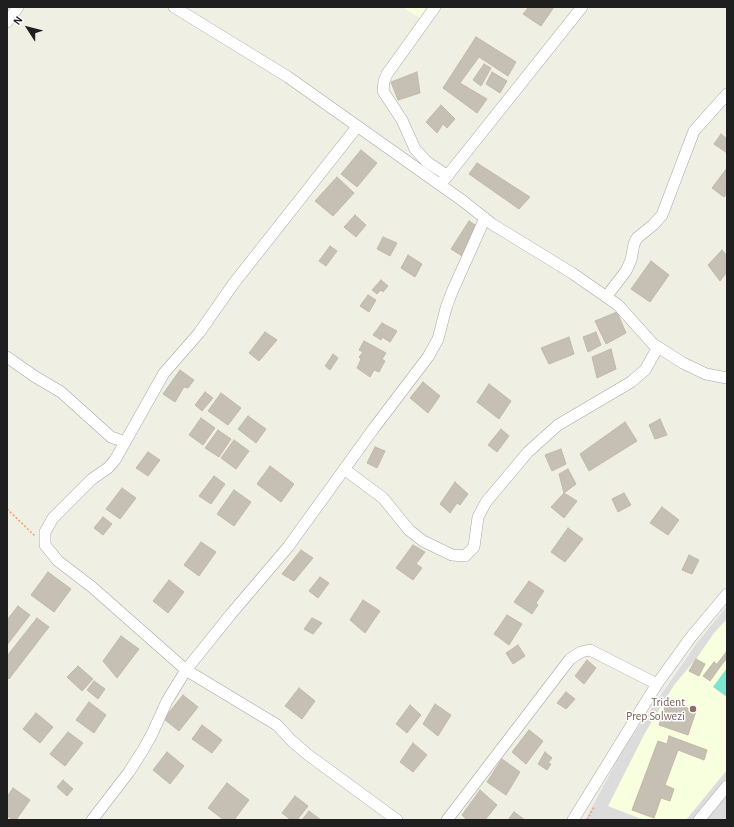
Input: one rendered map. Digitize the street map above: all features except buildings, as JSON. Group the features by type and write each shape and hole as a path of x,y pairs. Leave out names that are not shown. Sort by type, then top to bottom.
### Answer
{"street":[{"path":"7,22 18,7"},
{"path":"174,7 288,77 492,224 572,273 618,305 653,344 683,363 706,374 727,378"},
{"path":"435,7 387,74 384,81 383,91 402,120 415,148 427,162 448,176"},
{"path":"440,186 582,7"},
{"path":"606,297 626,271 631,260 634,244 637,238 653,225 662,215 694,131 727,94"},
{"path":"357,127 234,283 199,333 164,373 125,442 108,468 92,479 53,518 45,532 45,545 58,561 92,587 186,670 277,725 292,742 307,754 397,820"},
{"path":"92,820 129,772 143,750 167,701 186,670 288,547 428,357 438,339 452,292 485,218"},
{"path":"344,469 383,498 409,530 423,541 452,555 465,556 474,547 478,518 486,502 528,452 558,425 631,382 646,370 658,347"},
{"path":"7,357 34,376 61,392 111,437 125,442"},
{"path":"573,820 657,684 691,637 727,594"},
{"path":"447,820 570,659 581,652 590,650 657,684"},
{"path":"699,820 727,786"}],"path":[{"path":"7,509 45,545"}],"shaded area":[{"path":"402,7 428,7 420,18"},
{"name":"Trident Prep Solwezi","path":"727,606 727,820 585,820 624,748 697,643"},
{"name":"Trident Prep Solwezi","path":"727,619 727,770 686,820 644,820 608,806 645,733 674,685 696,659 714,633"},
{"path":"727,668 727,697 713,687"}],"place":[{"name":"Trident Prep Solwezi","path":"693,709"}]}
